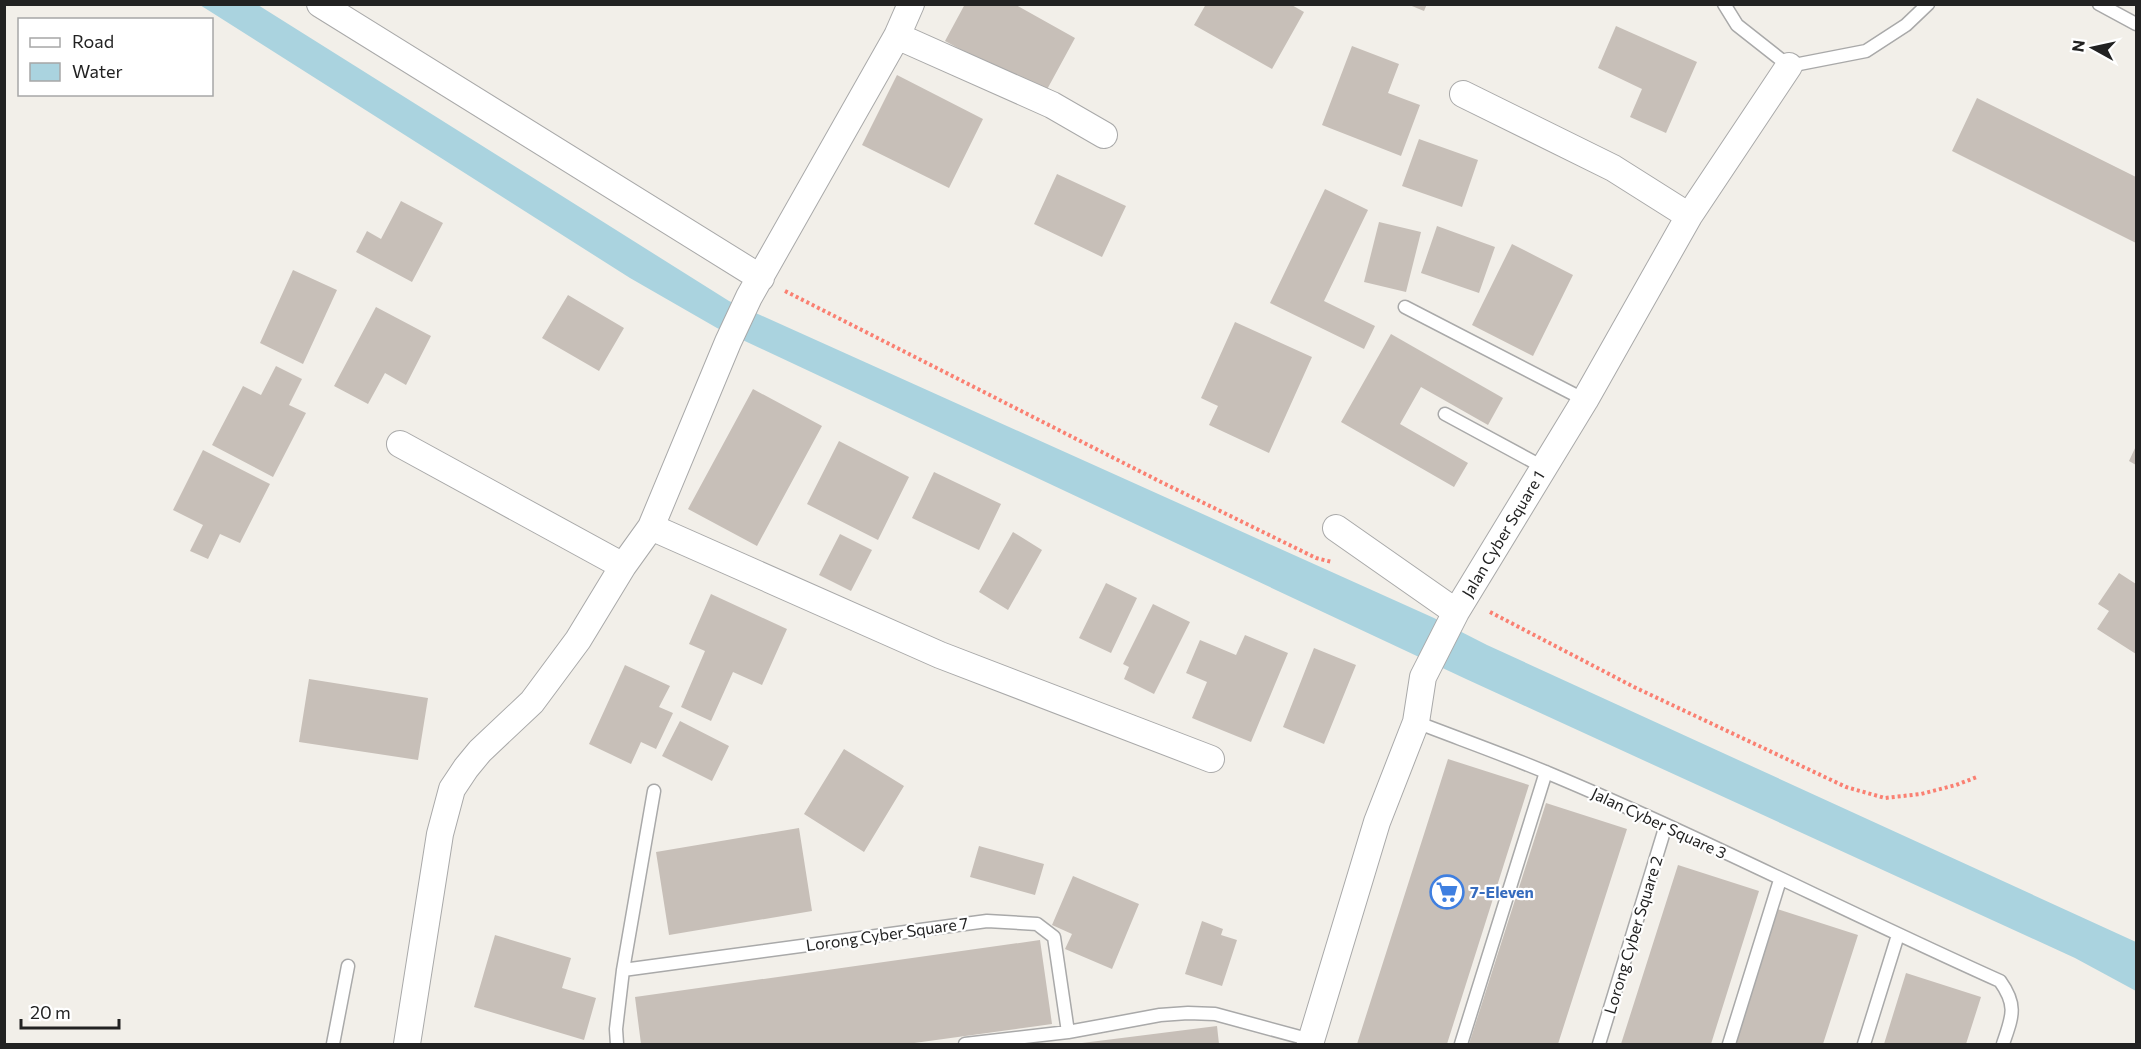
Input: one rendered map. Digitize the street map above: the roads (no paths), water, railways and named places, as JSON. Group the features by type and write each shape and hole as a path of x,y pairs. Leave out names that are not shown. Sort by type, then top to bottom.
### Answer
{"street":[{"path":"320,4 755,288"},
{"path":"407,1044 440,834 452,789 480,752 532,702 578,640 623,566 651,527 728,342 755,288 897,36 911,4"},
{"path":"897,36 1052,105 1104,135"},
{"name":"Jalan Cyber Square 1","path":"1311,1042 1377,822 1416,722 1423,677 1457,614 1585,400 1689,216 1789,66"},
{"path":"1463,94 1613,168 1689,216"},
{"path":"400,444 623,566"},
{"path":"651,527 940,655 1211,759"},
{"path":"1336,528 1457,614"}],"lane":[{"path":"1724,4 1737,25 1789,66 1866,51 1906,25 1928,4"},
{"path":"2099,4 2136,24"},
{"path":"1405,307 1585,400"},
{"path":"1445,414 1543,467"},
{"name":"Jalan Cyber Square 3","path":"1416,722 1546,772 1666,825 2000,981 2009,993 2012,1003 2012,1017 2003,1044"},
{"path":"1461,1044 1546,772"},
{"path":"617,1044 622,970 654,790"},
{"name":"Lorong Cyber Square 2","path":"1599,1044 1666,825"},
{"path":"1729,1044 1780,880"},
{"name":"Lorong Cyber Square 7","path":"622,970 987,921 1036,924 1054,937 1068,1032"},
{"path":"1863,1044 1898,935"},
{"path":"333,1044 348,966"},
{"path":"965,1044 1068,1032 1160,1015 1188,1013 1215,1014 1311,1042"}],"water":[{"path":"200,5 258,5 729,301 1434,618 1487,645 2136,942 2136,991 2075,958 1466,679 717,328 630,278"}],"place":[{"name":"7-Eleven","path":"1447,892"}]}
